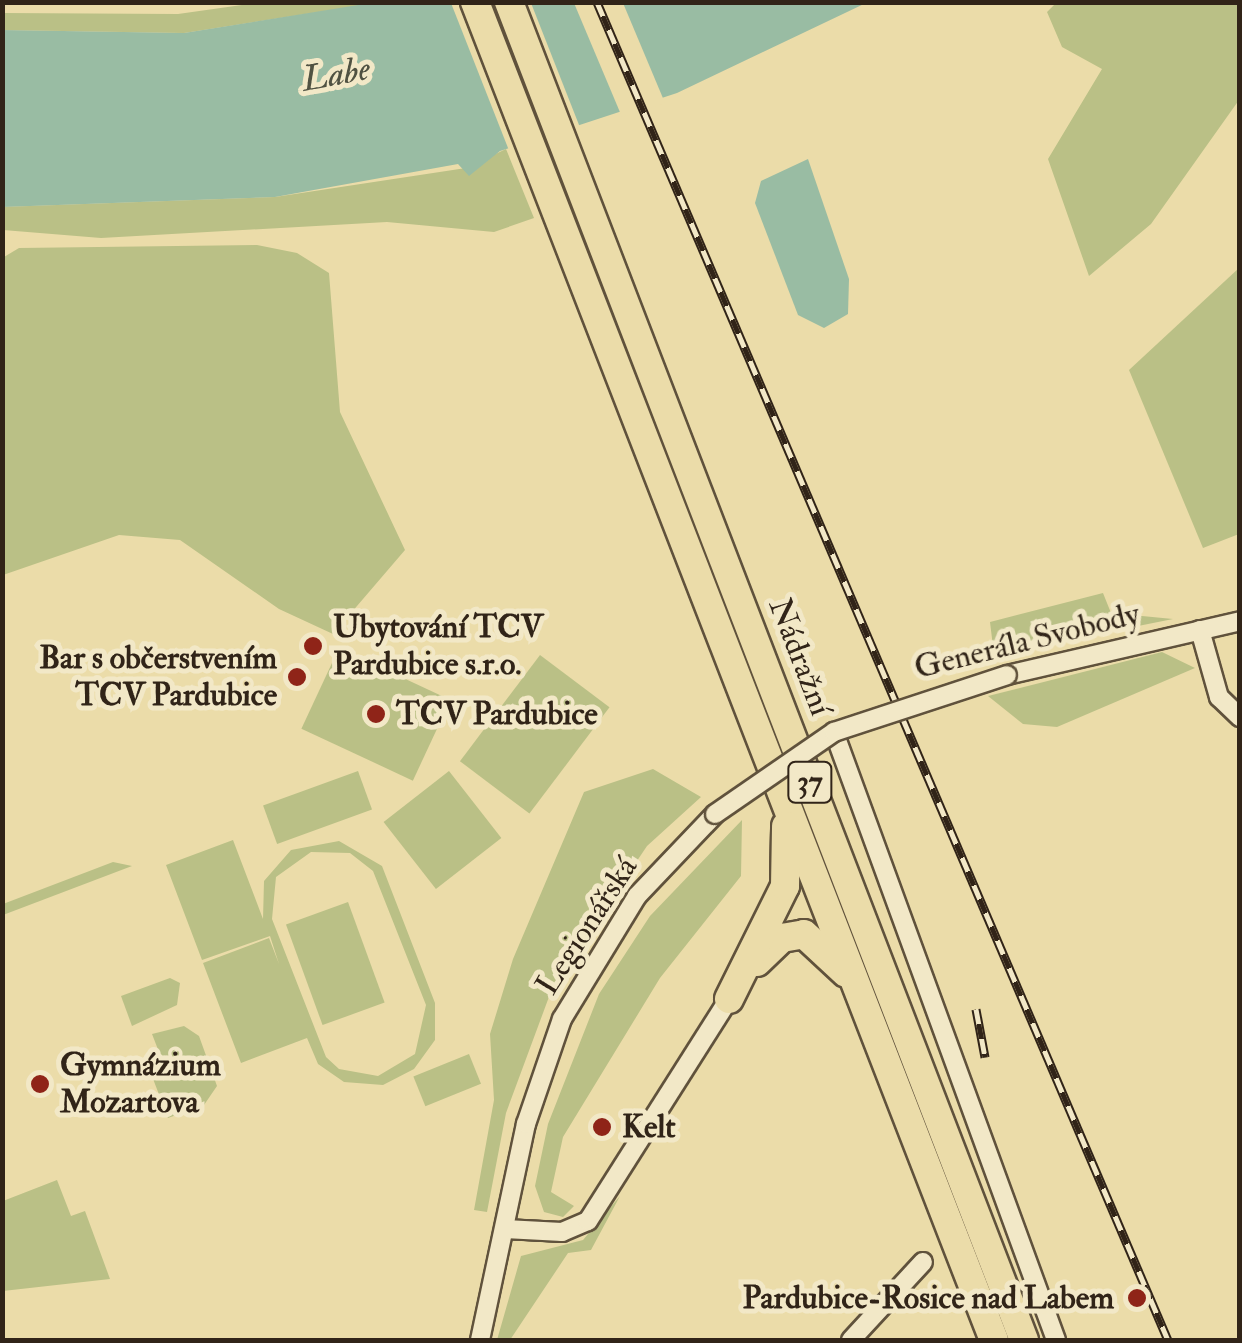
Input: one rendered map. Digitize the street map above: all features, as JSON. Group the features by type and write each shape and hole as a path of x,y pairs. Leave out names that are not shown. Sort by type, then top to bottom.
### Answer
{"main road":[{"name":"Nádražní","path":"476,2 994,1340"},
{"name":"Nádražní","path":"509,2 1024,1340"},
{"path":"729,999 789,874 778,776"},
{"path":"729,999 769,948 799,934 828,947 868,1008"}],"street":[{"name":"Generála Svobody","path":"834,732 1008,675 1240,621"},
{"path":"1200,630 1219,697 1240,718"},
{"path":"834,732 1056,1340"},
{"name":"Legionářská","path":"480,1340 532,1098 562,1019 637,896 714,814 834,732"},
{"path":"505,1229 562,1232 588,1221 729,999"},
{"path":"852,1340 924,1262"}],"shaded area":[{"path":"264,2 377,3 184,33 3,30 3,13 178,14"},
{"path":"1057,2 1239,3 1239,100 1151,224 1089,276 1048,159 1102,69 1062,47 1047,12"},
{"path":"506,149 534,218 494,232 387,222 101,238 3,230 2,207 275,197 466,168"},
{"path":"257,245 297,253 329,273 340,412 405,550 333,634 279,609 180,540 119,535 3,575 4,257 19,248"},
{"path":"1239,268 1239,534 1203,548 1129,370"},
{"path":"1103,593 1111,613 1173,619 994,655 990,622"},
{"name":"TCV Pardubice","path":"339,648 450,700 413,781 301,729"},
{"path":"1162,652 1195,668 1057,727 1023,724 988,696"},
{"path":"540,655 609,707 529,814 460,761"},
{"path":"653,769 701,797 647,846 553,986 506,1113 487,1212 474,1210 494,1100 490,1034 513,959 584,792"},
{"path":"358,771 372,810 277,844 263,806"},
{"path":"449,771 501,838 436,889 384,822"},
{"path":"742,820 741,876 660,978 563,1137 551,1192 574,1206 563,1217 544,1212 535,1186 548,1124 599,994 650,916"},
{"path":"233,840 263,919 264,881 291,850 339,841 382,866 435,1003 435,1040 414,1069 383,1085 344,1082 318,1064 307,1038 241,1063 203,963 269,938 279,964 270,936 202,960 166,865","holes":["311,852 350,853 373,871 426,1005 415,1054 378,1076 339,1069 326,1057 272,919 276,877"]},
{"path":"113,862 132,866 3,915 3,904"},
{"path":"348,902 385,1003 323,1025 286,925"},
{"path":"170,978 180,983 177,1005 132,1026 121,996"},
{"path":"184,1026 199,1036 217,1086 204,1105 168,1118 150,1071 164,1065 152,1034"},
{"path":"469,1054 481,1084 425,1106 413,1076"},
{"path":"57,1180 71,1216 85,1211 110,1279 3,1291 3,1201"},
{"path":"620,1196 591,1250 568,1253 510,1340 497,1340 521,1256 583,1240"}],"water":[{"name":"Labe","path":"377,2 866,3 677,93 500,151 469,176 458,164 275,197 3,207 2,30 184,33"},
{"path":"808,159 849,279 848,314 824,328 798,315 755,203 761,181"}],"pier":[{"path":"451,3 531,3 581,130 510,153"},
{"path":"574,3 623,3 665,103 622,117"}],"railway":[{"path":"597,2 1168,1340"},
{"path":"976,1009 985,1057"}],"place":[{"name":"Ubytování TCV Pardubice s.r.o.","path":"313,646"},
{"name":"Bar s občerstvením TCV Pardubice","path":"297,677"},
{"name":"TCV Pardubice","path":"376,714"},
{"name":"Gymnázium Mozartova","path":"40,1084"},
{"name":"Kelt","path":"602,1127"},
{"name":"Pardubice-Rosice nad Labem","path":"1137,1298"}]}
